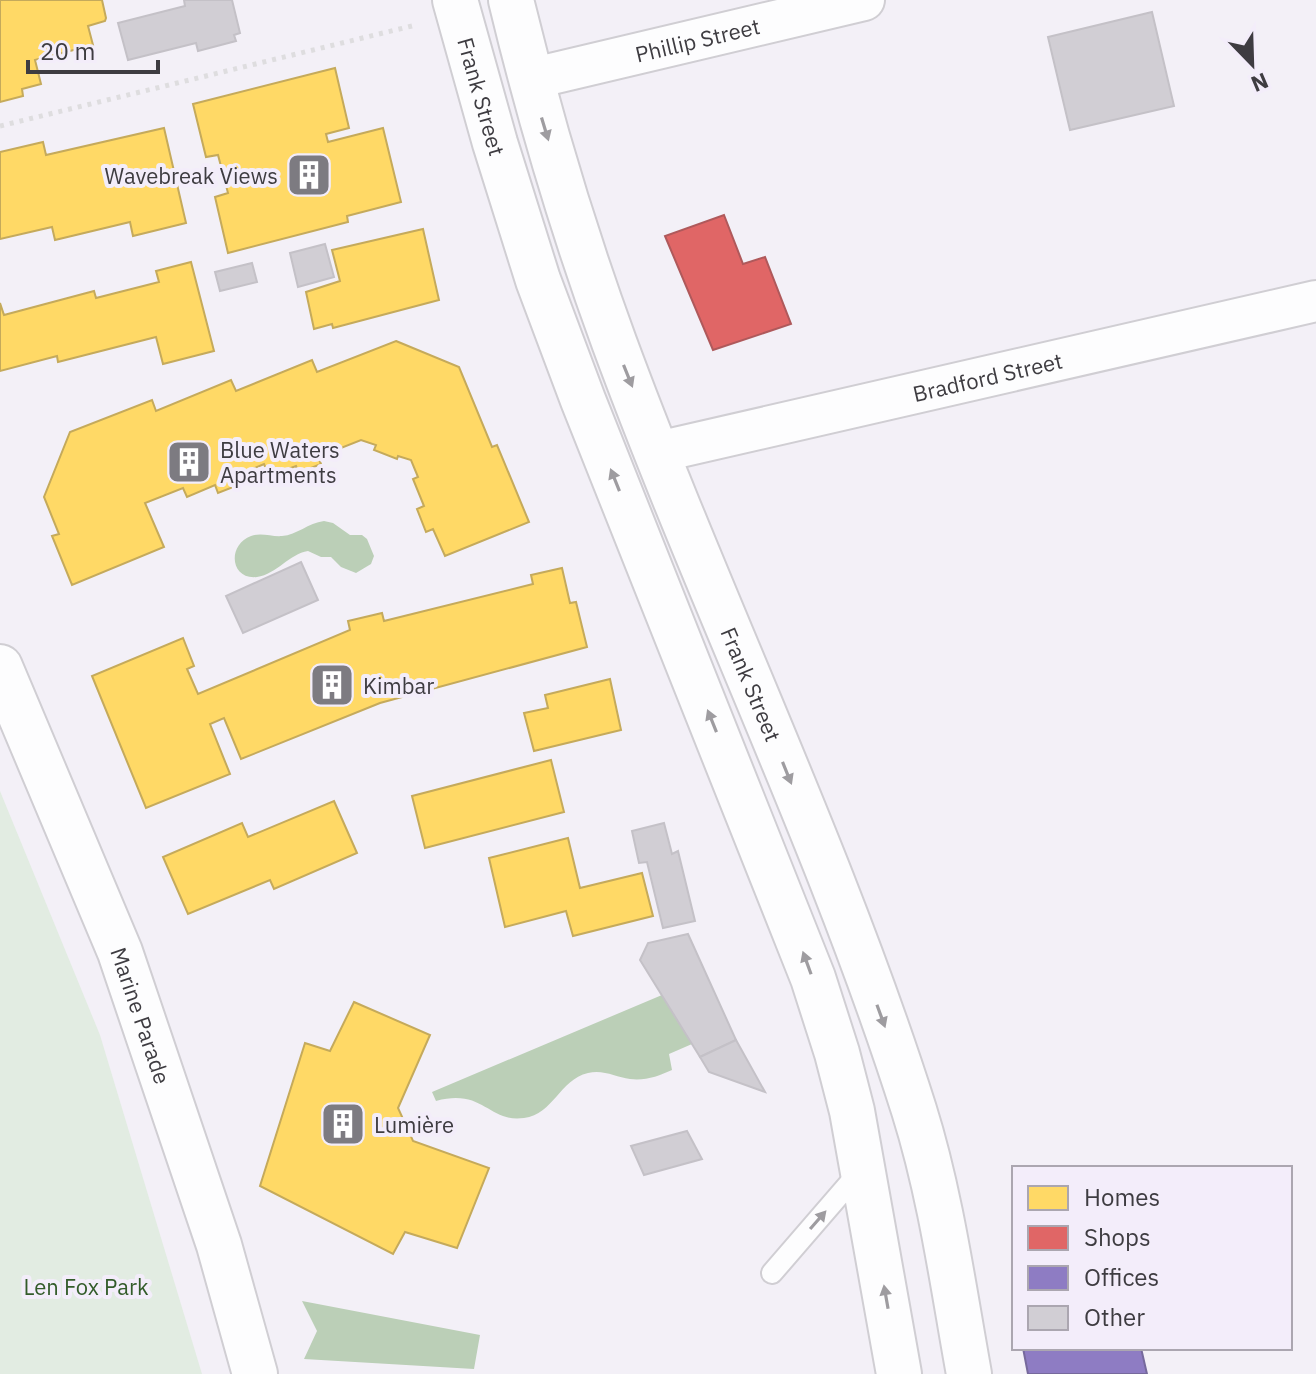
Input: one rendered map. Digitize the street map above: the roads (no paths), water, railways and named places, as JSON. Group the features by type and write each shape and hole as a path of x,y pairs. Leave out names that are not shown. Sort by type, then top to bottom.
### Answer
{"main road":[{"name":"Frank Street","path":"511,0 530,79 574,225 615,344 845,918 901,1073 937,1198 969,1374"},
{"name":"Frank Street","path":"457,8 538,280 813,978 837,1053 864,1166 899,1374"},
{"name":"Marine Parade","path":"0,667 120,952 219,1245 255,1374"}],"street":[{"name":"Phillip Street","path":"530,79 864,0"},
{"name":"Bradford Street","path":"658,452 1316,301"}],"lane":[{"path":"772,1273 864,1166"}],"place":[{"name":"Wavebreak Views","path":"309,175"},
{"name":"Blue Waters Apartments","path":"189,462"},
{"name":"Kimbar","path":"332,685"},
{"name":"Lumière","path":"343,1124"}],"park label":[{"name":"Len Fox Park","path":"86,1286"}]}
